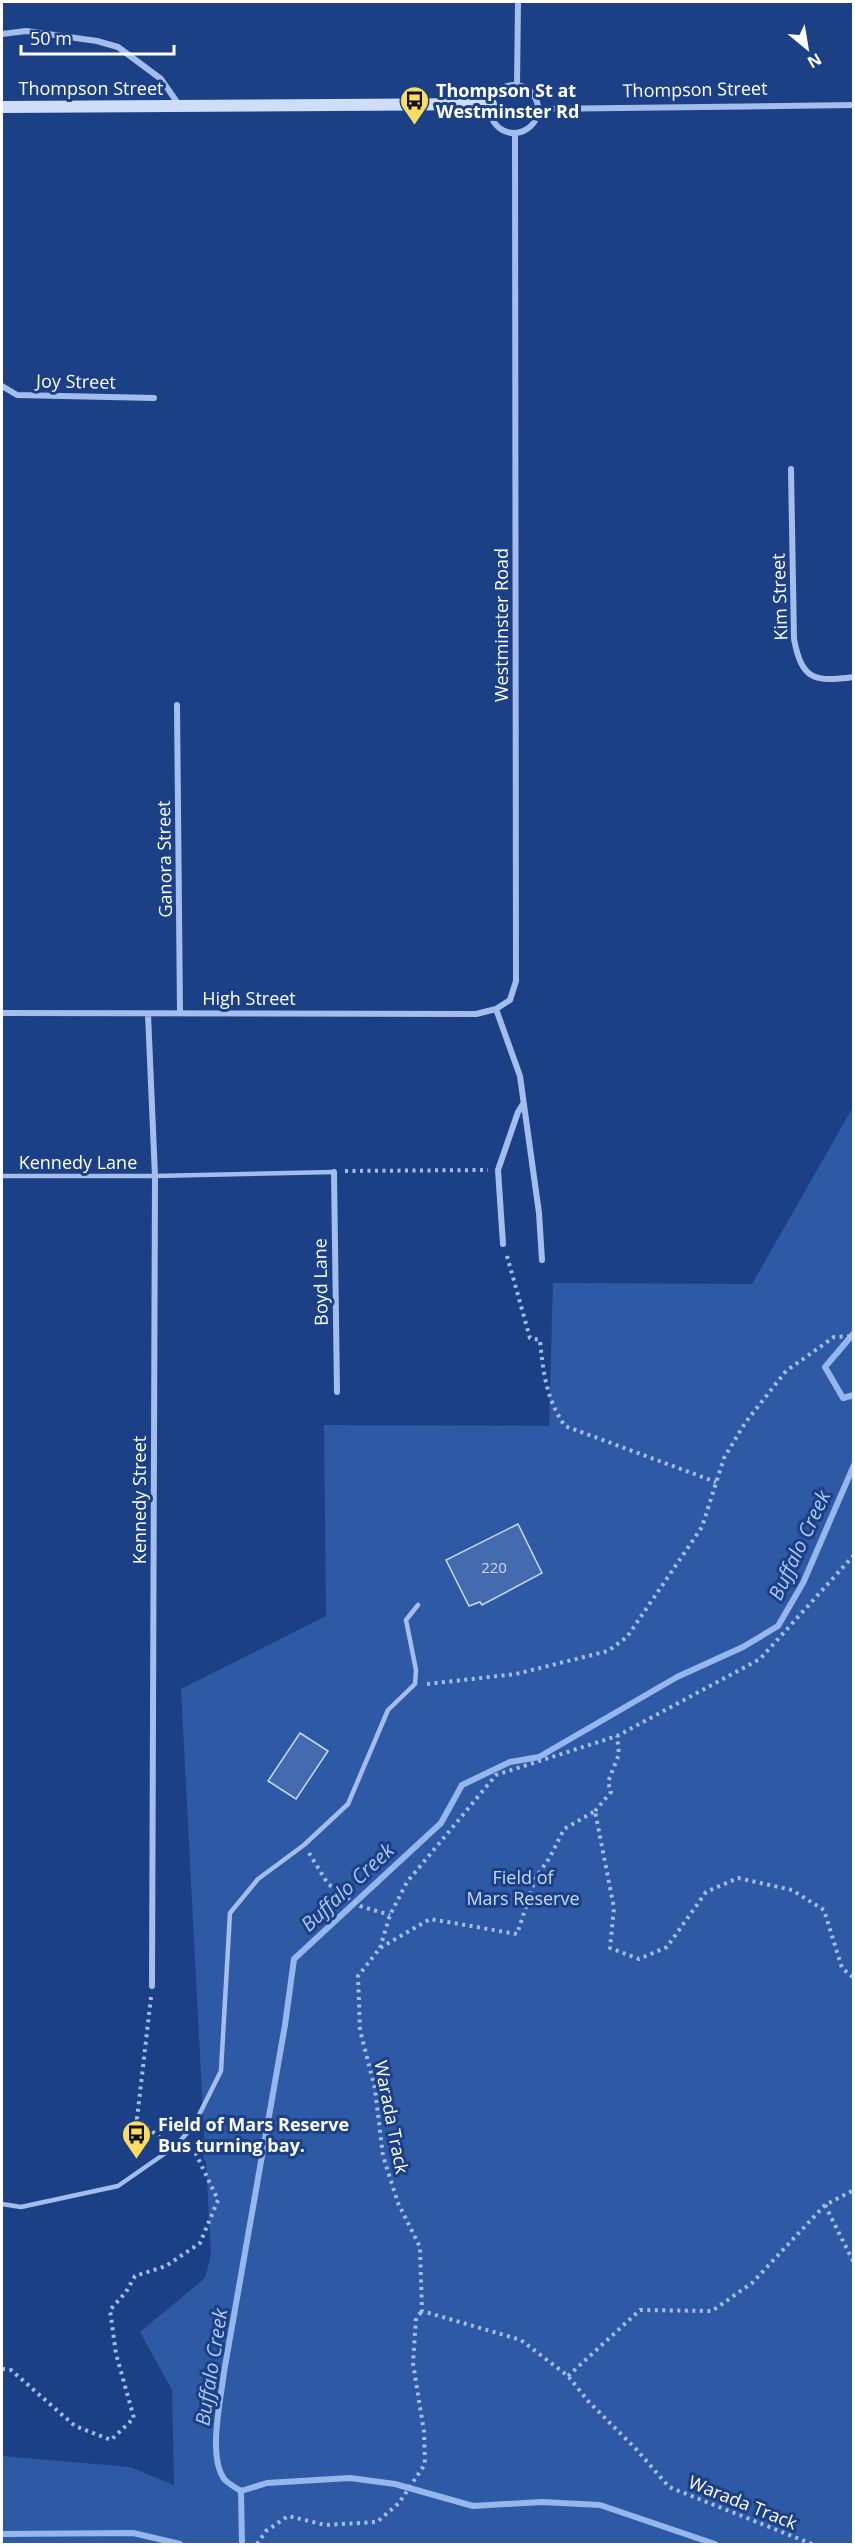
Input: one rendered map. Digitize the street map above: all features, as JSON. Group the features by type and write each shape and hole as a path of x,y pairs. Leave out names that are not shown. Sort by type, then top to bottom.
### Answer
{"street":[{"path":"517,85 518,2"},
{"name":"Thompson Street","path":"2,34 26,30 97,41 118,47 161,79 180,106"},
{"path":"517,85 529,90 537,102 537,116 528,128 515,133 501,129 496,124 490,111 491,104 503,88 517,85"},
{"name":"Thompson Street","path":"2,107 491,104"},
{"name":"Thompson Street","path":"538,109 854,105"},
{"name":"Westminster Road","path":"495,1009 510,1000 516,981 515,133"},
{"name":"Joy Street","path":"2,386 17,395 154,398"},
{"name":"Kim Street","path":"791,469 794,639 798,658 810,674 823,681 854,677"},
{"name":"Ganora Street","path":"177,705 180,1013"},
{"path":"495,1009 520,1076 539,1213 542,1260"},
{"name":"High Street","path":"2,1013 476,1014 495,1009"},
{"name":"Kennedy Street","path":"148,1014 154,1176 152,1986"},
{"path":"503,1244 498,1170 523,1103"},
{"name":"Boyd Lane","path":"334,1172 337,1392"}],"lane":[{"path":"154,1176 334,1172"},
{"name":"Kennedy Lane","path":"2,1176 154,1176"},
{"path":"2,2204 21,2207 118,2186 176,2147 195,2123 221,2071 230,1913 258,1879 304,1845 348,1804 388,1710 415,1684 416,1670 406,1620 418,1605"}],"path":[{"path":"334,1172 498,1170"},
{"path":"503,1244 530,1338 540,1340 544,1382 565,1426 716,1482"},
{"path":"415,1684 516,1674 608,1651 627,1637 702,1527 724,1458 745,1423 786,1371 834,1337 854,1336"},
{"path":"380,1948 390,1915 407,1882 496,1775 617,1736 760,1659 854,1555"},
{"path":"380,1948 430,1919 517,1934 535,1879 550,1857 564,1829 595,1811 611,1792 608,1782 619,1754 617,1736"},
{"path":"595,1811 614,1908 610,1948 639,1959 667,1947 706,1892 738,1878 792,1890 824,1910 842,1968 854,1978"},
{"path":"304,1845 328,1884 360,1906 390,1915"},
{"name":"Warada Track","path":"380,1948 358,1976 360,2030 375,2089 383,2156 398,2203 420,2247 422,2312 520,2340 568,2376 588,2401 636,2449 669,2487 812,2544"},
{"path":"2,2369 11,2370 75,2426 111,2440 134,2418 116,2354 110,2310 126,2292 135,2276 166,2266 200,2243 218,2200 196,2154 176,2147 137,2119 152,1986"},
{"path":"568,2376 640,2310 712,2311 752,2283 825,2205 854,2190"},
{"path":"825,2205 854,2263"},
{"path":"256,2544 266,2531 288,2516 325,2524 377,2522 399,2503 425,2464 424,2432 413,2363 416,2318 422,2312"}],"green space":[{"name":"Field of Mars Reserve","path":"853,1107 853,2544 2,2544 2,2456 130,2467 174,2485 172,2390 140,2332 205,2278 211,2255 206,2161 203,2159 205,2152 181,1689 326,1616 324,1425 549,1426 553,1283 752,1284"}],"building":[{"path":"518,1524 542,1573 482,1605 480,1602 469,1606 446,1560"},
{"path":"300,1733 328,1751 296,1799 268,1781"}],"waterway":[{"name":"Buffalo Creek","path":"854,1333 825,1367 843,1398 854,1395"},
{"name":"Buffalo Creek","path":"241,2491 225,2480 220,2470 217,2458 217,2428 224,2372 285,2025 294,1959 441,1823 462,1785 510,1762 539,1757 677,1677 743,1647 778,1626 803,1583 854,1465"},
{"path":"241,2491 267,2483 350,2478 395,2484 473,2506 542,2502 600,2505 715,2544"},
{"name":"Buffalo Creek","path":"241,2491 242,2544"},
{"name":"Buffalo Creek","path":"2,2534 133,2533 180,2544"}],"place":[{"name":"Thompson St at Westminster Rd","path":"415,126"},
{"name":"Field of Mars Reserve Bus turning bay.","path":"137,2160"}]}
